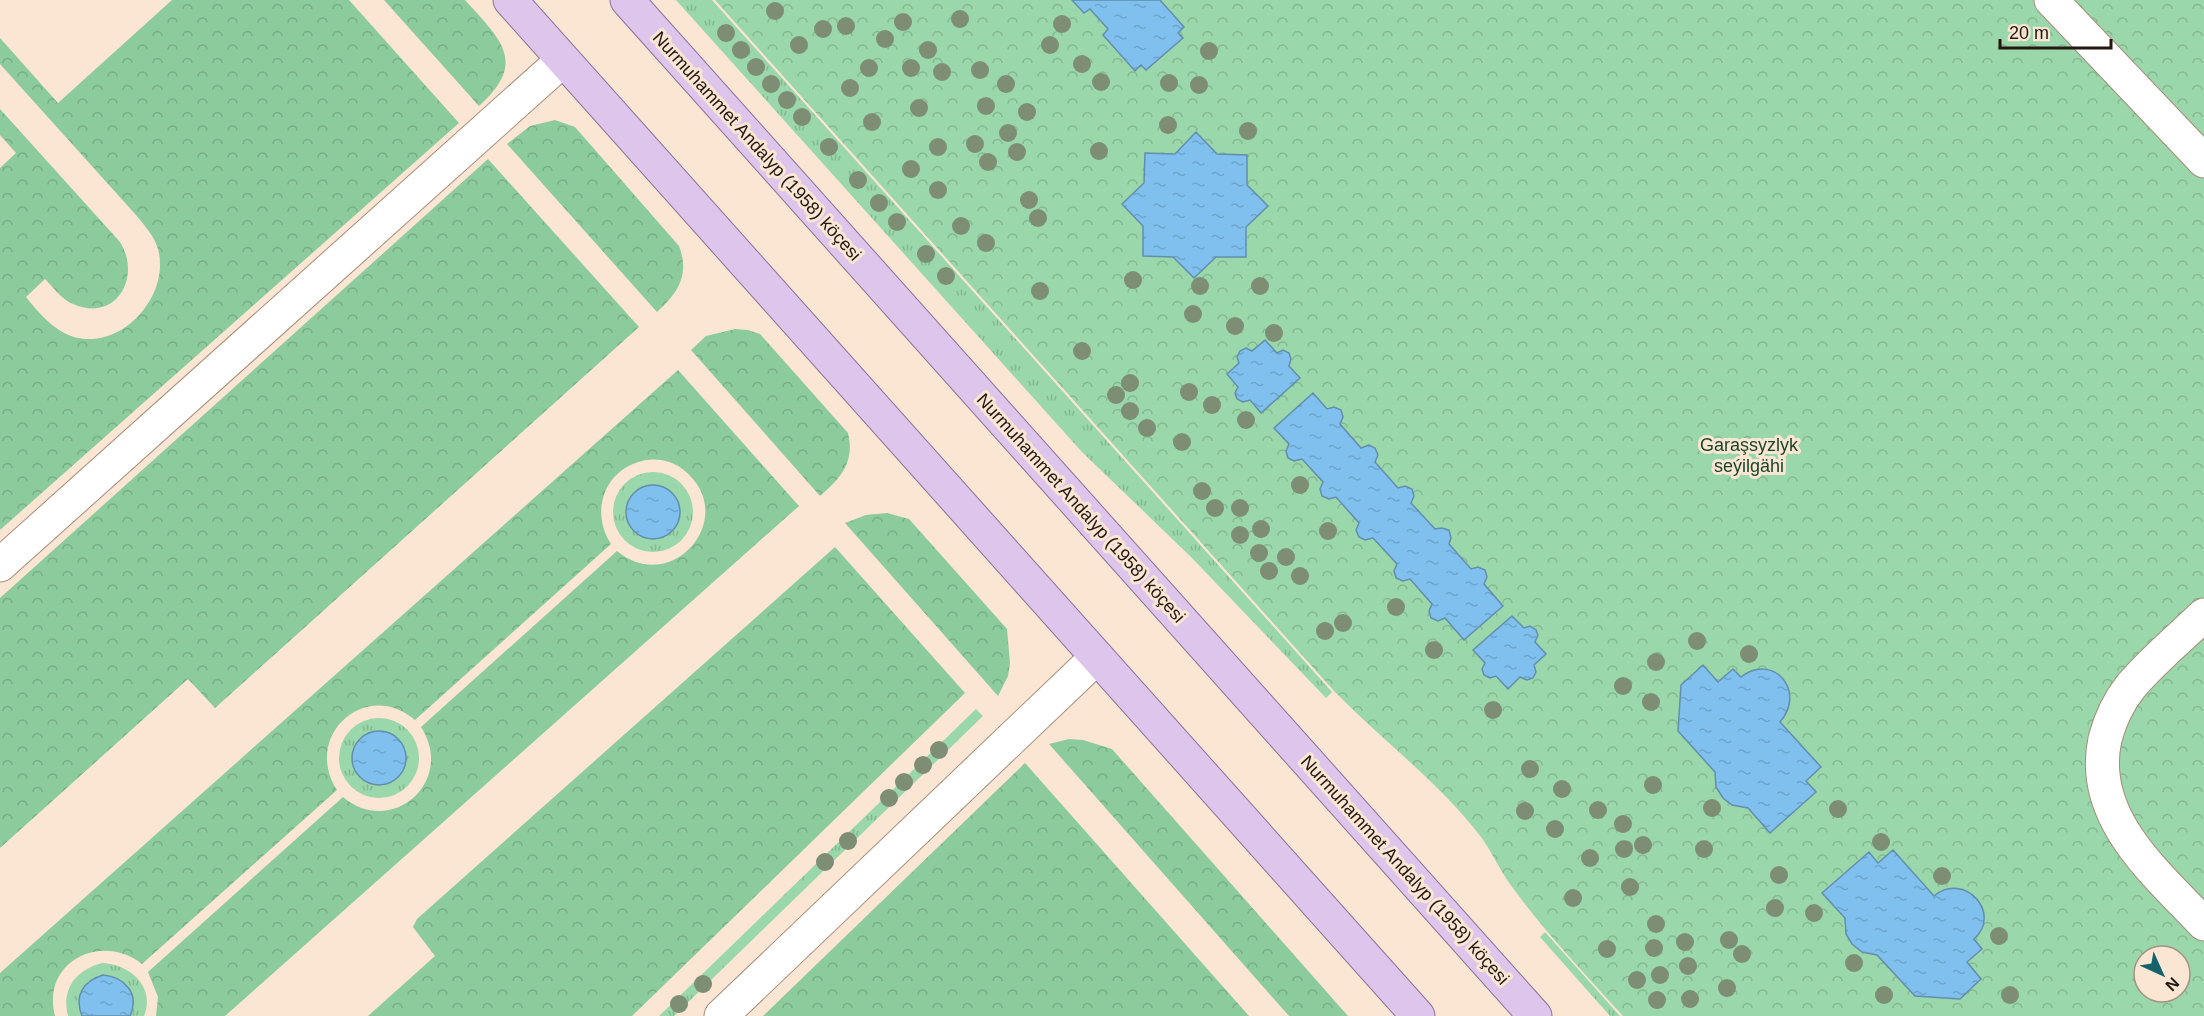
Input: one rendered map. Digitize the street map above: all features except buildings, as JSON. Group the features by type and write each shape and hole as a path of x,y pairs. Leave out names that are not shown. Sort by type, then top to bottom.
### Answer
{"main road":[{"path":"510,0 1418,1016"},
{"name":"Nurmuhammet Andalyp (1958) köçesi","path":"627,0 1535,1016"}],"street":[{"path":"2051,0 2204,161"},
{"path":"0,565 563,60"},
{"path":"2204,615 2131,686 2109,721 2102,752 2103,781 2109,808 2126,838 2204,924"},
{"path":"720,1016 1096,657"}],"green space":[{"path":"172,0 349,0 459,123 0,530 0,168 16,153 0,135 0,109 120,242 126,255 128,269 121,293 113,302 102,307 88,308 73,304 61,296 45,279 26,297 46,320 64,333 89,339 107,336 123,329 149,302 157,285 160,267 157,245 146,227 0,64 0,38 58,103"},
{"path":"384,0 465,0 498,40 504,52 506,64 503,76 494,90 479,106"},
{"path":"676,0 712,0 1332,692 1326,698 1191,557 1082,452"},
{"name":"Garaşsyzlyk seýilgähi","path":"715,0 2204,0 2204,1016 1623,1016 1523,901 1481,837 1465,817 1429,780 1353,710"},
{"path":"555,120 575,127 679,246 683,266 680,283 671,298 657,312 507,144 530,126"},
{"path":"488,159 639,327 215,708 188,679 0,848 0,598"},
{"path":"735,329 760,334 848,433 850,453 848,461 840,476 820,496 691,350 706,336"},
{"path":"678,370 799,506 225,1016 156,1016 158,997 148,972 343,797 362,808 381,811 398,807 413,798 425,784 430,766 430,747 421,727 617,551 638,563 659,564 677,558 692,546 702,529 705,509 700,490 685,471 671,462 648,460 629,466 618,473 604,494 602,506 605,532 611,544 415,720 396,709 377,706 360,709 344,719 333,733 328,750 328,770 337,790 142,964 126,955 109,951 93,952 78,958 66,967 57,981 53,997 55,1016 0,1016 0,973"},
{"path":"653,472 668,475 681,484 690,497 693,512 690,527 681,540 668,549 653,552 638,549 625,540 616,527 613,512 616,497 625,484 638,475"},
{"path":"887,513 909,519 1007,629 1010,663 1008,676 998,696 845,523 866,515"},
{"path":"835,547 965,693 632,1016 368,1016 435,956 413,927 417,919"},
{"path":"976,709 983,716 674,1016 659,1016"},
{"path":"379,718 394,721 407,730 416,743 419,758 416,773 407,786 394,795 379,798 364,795 351,786 342,773 339,758 342,743 351,730 364,721"},
{"path":"1069,739 1083,740 1112,749 1348,1016 1289,1016 1049,744"},
{"path":"1025,763 1249,1016 763,1016"},
{"path":"1545,932 1620,1016 1610,1016 1540,937"},
{"path":"102,963 122,967 138,979 146,995 147,1005 144,1016 68,1016 67,997 73,982 85,970"}],"water":[{"path":"1072,0 1160,0 1184,27 1178,33 1183,38 1146,70 1141,65 1135,71 1103,35 1108,29 1090,9 1084,13"},
{"path":"1196,132 1217,154 1247,155 1247,185 1268,206 1246,227 1246,257 1216,257 1194,278 1173,257 1143,256 1143,226 1122,204 1144,183 1145,153 1175,154"},
{"path":"1265,340 1277,353 1283,350 1289,353 1291,359 1289,366 1300,378 1261,413 1250,400 1243,402 1237,399 1235,393 1238,387 1227,374 1239,363 1237,357 1240,351 1246,348 1252,351"},
{"path":"1313,393 1327,409 1334,407 1341,410 1343,417 1340,424 1361,448 1369,445 1375,448 1378,455 1375,462 1398,488 1405,486 1412,489 1414,496 1411,503 1435,529 1449,530 1451,538 1449,544 1471,569 1478,567 1485,570 1487,577 1484,584 1503,606 1464,640 1445,618 1438,621 1431,618 1429,611 1432,604 1410,579 1403,581 1396,578 1394,571 1397,564 1373,538 1365,540 1359,537 1356,530 1359,523 1336,497 1329,499 1322,496 1320,489 1323,482 1302,459 1294,461 1288,458 1286,451 1289,444 1274,428"},
{"path":"648,485 658,485 668,489 676,497 680,512 676,527 668,535 658,539 648,539 638,535 630,527 626,517 626,507 630,497 638,489"},
{"path":"1512,616 1524,628 1530,626 1536,630 1538,635 1535,642 1546,654 1534,665 1536,672 1533,678 1527,680 1520,677 1508,689 1496,676 1490,678 1484,675 1482,669 1485,663 1473,650"},
{"path":"1703,665 1718,682 1733,669 1741,677 1753,670 1764,669 1775,672 1783,678 1790,698 1787,710 1780,722 1821,767 1806,781 1816,792 1770,833 1748,808 1732,805 1723,798 1716,787 1715,772 1678,731 1681,685"},
{"path":"374,731 384,731 394,735 402,743 406,758 402,773 394,781 384,785 374,785 364,781 356,773 352,763 352,753 356,743 364,735"},
{"path":"1893,850 1934,896 1946,890 1957,889 1976,898 1982,907 1984,918 1982,929 1974,939 1982,949 1967,962 1981,979 1960,999 1915,996 1877,955 1862,952 1852,944 1846,934 1845,918 1822,893 1869,852 1878,863"},
{"path":"103,975 118,979 132,994 133,1008 130,1016 82,1016 79,1002 82,990 90,981"}]}
